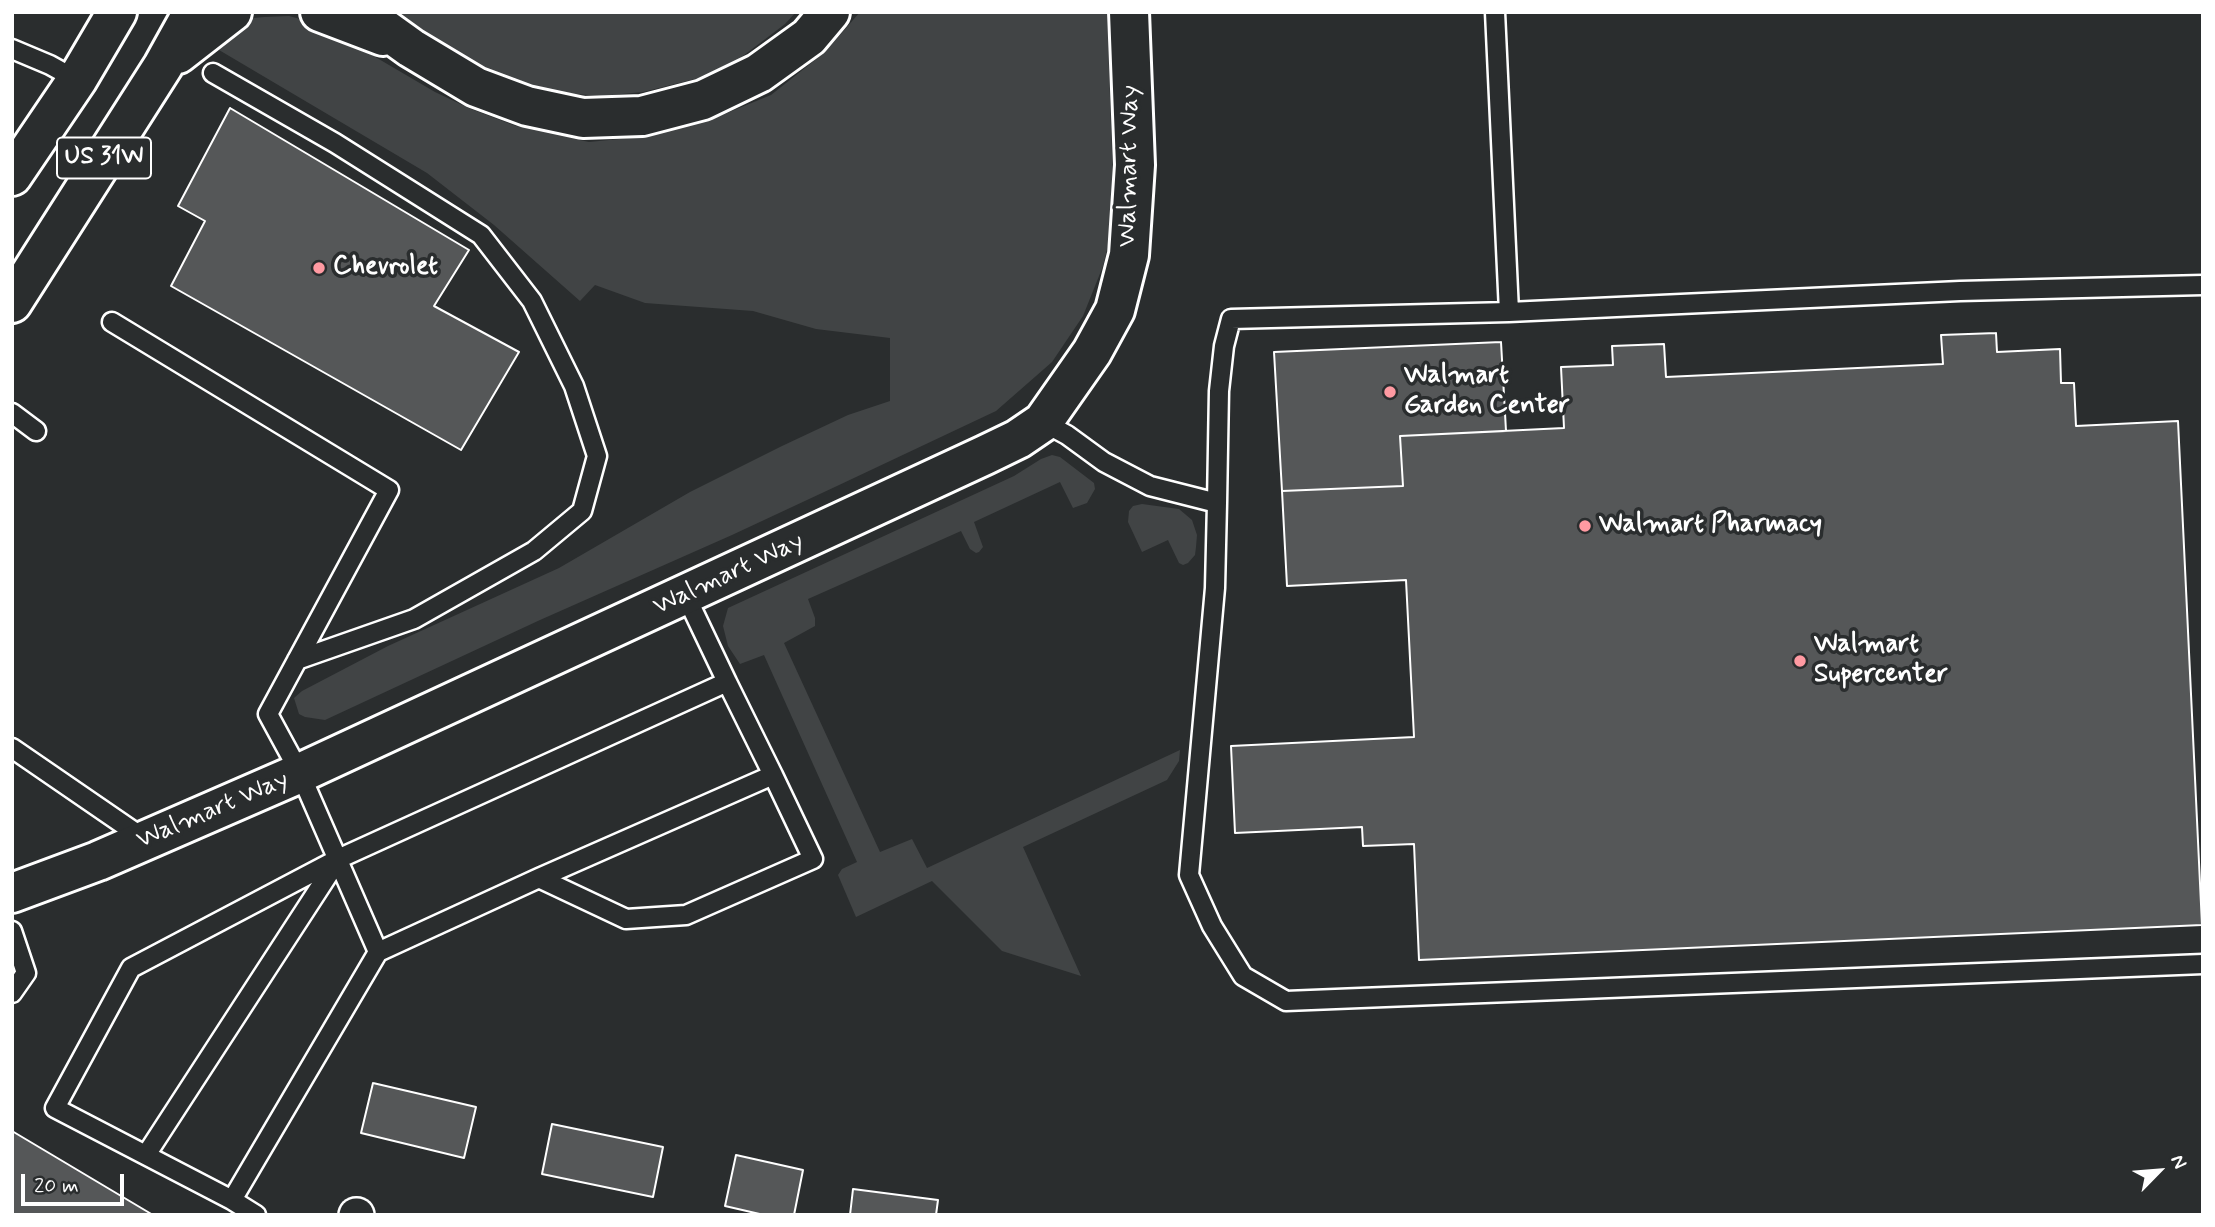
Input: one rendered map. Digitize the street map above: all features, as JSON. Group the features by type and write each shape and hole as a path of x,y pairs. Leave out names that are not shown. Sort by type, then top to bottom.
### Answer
{"main road":[{"name":"US 31W","path":"12,176 77,80 117,12"},
{"name":"US 31W","path":"12,303 163,66 193,12"},
{"path":"163,66 232,12"},
{"path":"320,12 411,48"},
{"path":"361,12 411,48 475,87 527,106 583,118 642,116 702,100 759,73 809,37 830,12"},
{"name":"Walmart Way","path":"12,893 98,861 300,773 985,456 1043,422 1092,352 1115,310 1129,255 1135,165 1129,12"}],"lane":[{"path":"1495,12 1509,312"},
{"path":"12,49 77,80"},
{"path":"214,73 335,143 481,235 532,301 574,386 597,456 582,511 534,551 414,619 297,660"},
{"path":"2203,285 1960,291 1509,312 1231,319 1224,346 1219,391 1215,588 1189,875 1212,926 1243,976 1286,1001 2203,964"},
{"path":"112,322 389,490 268,713 300,773 379,952"},
{"path":"12,413 36,431"},
{"path":"1043,422 1067,435 1104,462 1150,486 1217,503"},
{"path":"539,878 626,919 686,915 813,859 686,596"},
{"path":"256,1215 232,1199 55,1108 131,968 338,859 727,682"},
{"path":"12,748 146,840"},
{"path":"232,1199 379,952 773,775"},
{"path":"146,1155 338,859"},
{"path":"12,930 26,973 12,993"}],"shaded area":[{"path":"381,12 796,12 785,24 739,59 699,78 643,92 601,96 551,92 502,77 460,57"},
{"path":"860,12 1107,12 1113,182 1111,233 1103,266 1083,316 1052,362 996,411 837,486 325,720 299,714 294,698 302,691 388,646 559,568 690,492 782,446 848,415 890,401 890,338 816,329 753,311 645,303 595,285 580,301 494,225 427,173 219,50 229,26 244,19 264,17 289,16 308,21 331,31 435,92 471,109 516,126 589,142 649,136 722,115 771,95 825,52"},
{"path":"1052,455 1060,457 1094,483 1095,489 1087,503 1073,508 1060,482 974,522 983,547 979,552 970,549 961,531 808,599 815,626 784,643 880,852 912,839 927,868 1180,750 1179,761 1167,780 1023,847 1081,976 1002,951 932,881 856,917 838,875 842,869 857,862 764,655 740,664 728,646 723,626 728,608 1014,476"},
{"path":"1142,504 1179,509 1192,520 1197,535 1196,547 1195,555 1188,563 1179,563 1168,540 1142,552 1128,522 1129,511 1133,506"}],"building":[{"name":"Chevrolet","path":"230,108 469,250 434,306 519,352 461,450 171,286 205,221 178,206"},
{"name":"Walmart Supercenter","path":"1996,333 1997,352 2060,349 2061,383 2074,383 2076,426 2178,421 2202,925 1419,960 1414,844 1363,846 1362,827 1235,833 1231,746 1414,737 1406,580 1287,586 1282,491 1403,486 1400,436 1564,428 1561,367 1613,365 1612,346 1664,344 1666,377 1943,364 1941,335"},
{"name":"Walmart Garden Center","path":"1501,342 1506,431 1400,436 1403,486 1282,491 1274,352"},
{"path":"373,1083 476,1107 464,1158 361,1133"},
{"path":"552,1124 663,1147 653,1197 542,1174"},
{"path":"12,1131 153,1215 12,1215"},
{"path":"736,1155 803,1170 794,1215 764,1215 725,1206"},
{"path":"853,1189 938,1200 936,1215 850,1215"}],"place":[{"name":"Chevrolet","path":"319,268"},
{"name":"Walmart Garden Center","path":"1390,392"},
{"name":"Walmart Pharmacy","path":"1585,526"},
{"name":"Walmart Supercenter","path":"1800,661"}]}
